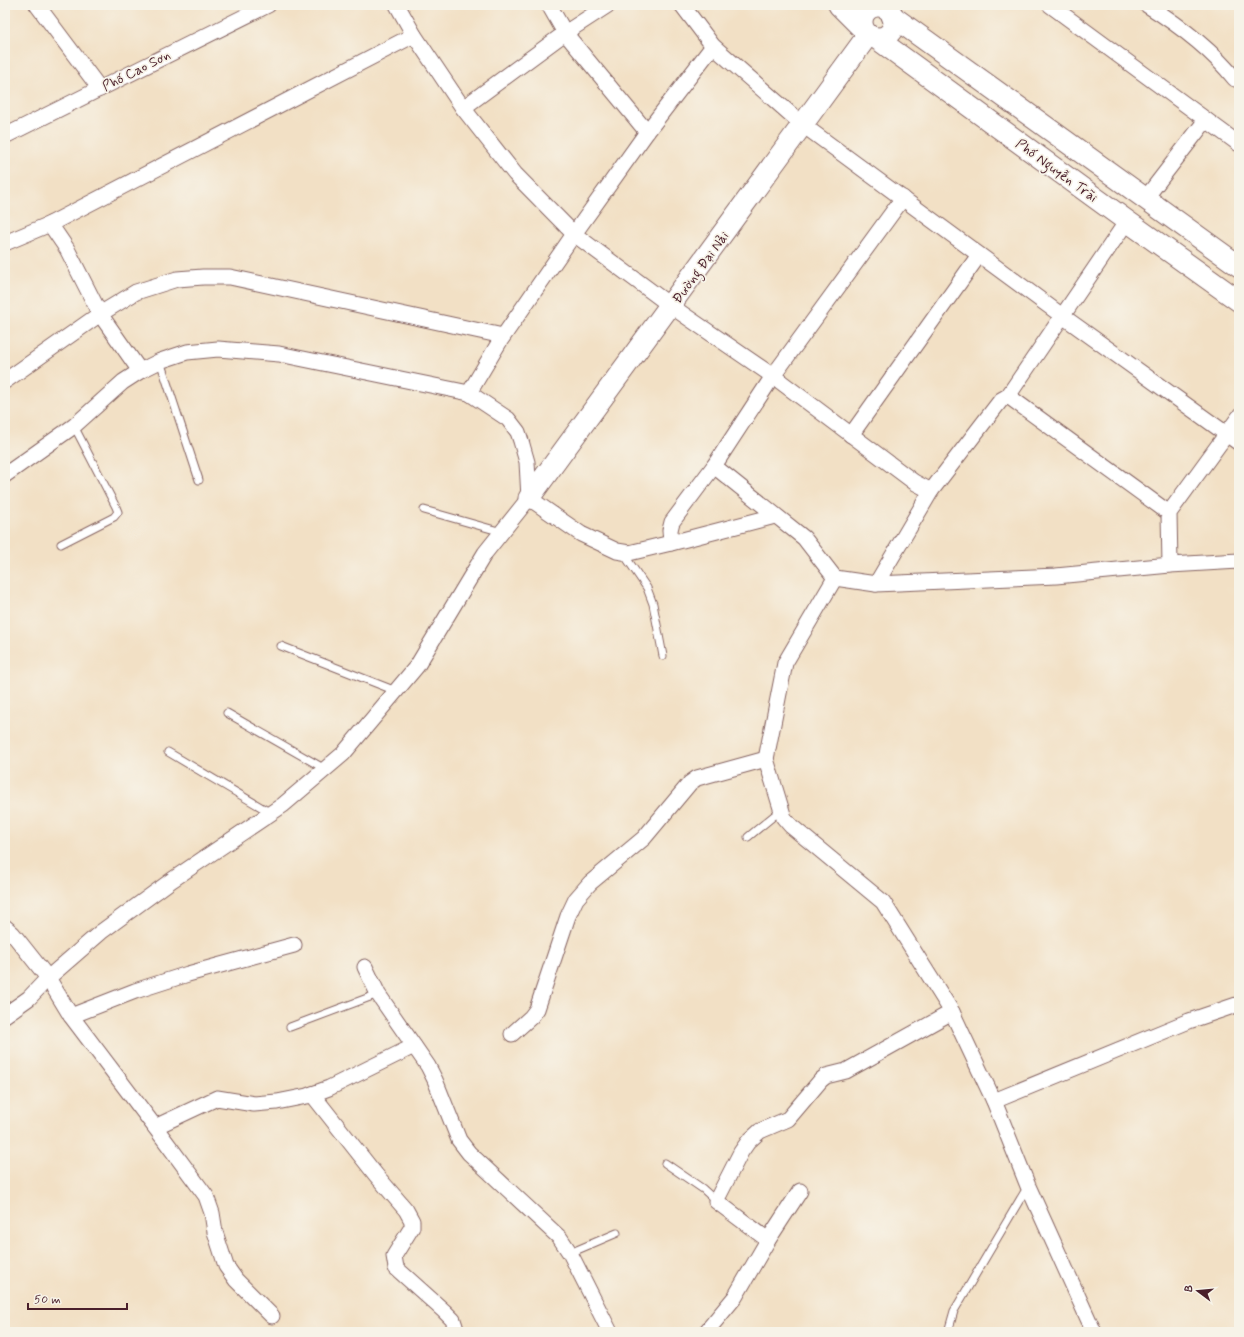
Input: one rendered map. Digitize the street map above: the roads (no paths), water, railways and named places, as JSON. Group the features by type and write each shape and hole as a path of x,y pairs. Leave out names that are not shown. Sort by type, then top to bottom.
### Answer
{"street":[{"name":"Phố Cao Sơn","path":"5,136 268,5"},
{"path":"397,5 414,35 463,108 515,174 574,234 671,306 773,376 914,482 931,491"},
{"path":"549,5 565,33 646,132"},
{"path":"463,108 565,33 608,5"},
{"path":"682,5 713,46 803,125 1239,444"},
{"name":"Phố Nguyễn Trãi","path":"839,5 869,34 1127,221 1239,300"},
{"path":"1050,5 1239,144"},
{"path":"1147,5 1171,20 1222,62 1235,79"},
{"path":"42,8 100,89"},
{"path":"869,34 885,36 891,30 893,21 887,8"},
{"name":"Phố Nguyễn Trãi","path":"887,8 1145,199 1239,266"},
{"name":"Đường Đại Nải","path":"529,498 869,34"},
{"path":"5,243 50,224 414,35"},
{"path":"469,393 503,336 574,234 646,132 713,46"},
{"path":"1145,199 1206,120"},
{"path":"672,543 670,526 714,466 773,376 903,198"},
{"path":"876,584 931,491 1001,400 1008,396 1061,315 1127,221"},
{"path":"50,224 66,249 100,314 140,370"},
{"path":"851,435 979,255"},
{"path":"5,381 100,314 136,292 177,280 203,277 230,277 503,336"},
{"path":"5,475 74,426 123,382 140,370 160,361 187,352 218,349 279,354 469,393 508,419 518,432 527,462 529,498 485,553 416,666 344,754 283,805 172,880 101,932 48,978 28,998 5,1015"},
{"path":"1008,396 1170,513"},
{"path":"1170,565 1170,513 1239,417"},
{"path":"714,466 804,538 835,578 876,584 1056,576 1170,565 1239,561"},
{"path":"529,498 581,534 623,553 672,543 775,516"},
{"path":"835,578 785,663 766,759 781,810 784,818 791,826 883,902 952,1012 994,1101 1028,1186 1094,1332"},
{"path":"512,1034 531,1018 537,1009 568,916 576,899 590,883 644,838 690,783 697,778 766,759"},
{"path":"5,927 13,934 48,978 71,1016 156,1127 206,1196 212,1213 215,1232 226,1266 236,1280 272,1316"},
{"path":"71,1016 136,991 188,974 294,945"},
{"path":"365,967 378,994 428,1066 459,1140 469,1153 560,1238 570,1253 610,1332"},
{"path":"994,1101 1189,1022 1239,1004"},
{"path":"768,1240 716,1201 741,1152 748,1142 760,1131 788,1119 826,1076 846,1071 952,1012"},
{"path":"156,1127 217,1098 254,1104 277,1102 312,1094 329,1088 414,1046"},
{"path":"312,1094 376,1175 406,1210 412,1221 412,1227 394,1256 396,1268 453,1320 457,1332"},
{"path":"706,1332 735,1297 768,1240 800,1192"}],"lane":[{"path":"160,361 199,480"},
{"path":"61,544 114,518 118,512 74,426"},
{"path":"424,510 502,532"},
{"path":"623,553 647,588 653,604 663,656"},
{"path":"282,646 396,691"},
{"path":"227,712 326,769"},
{"path":"168,752 271,813"},
{"path":"748,837 781,810"},
{"path":"290,1027 378,994"},
{"path":"665,1162 703,1189 716,1201"},
{"path":"948,1332 954,1311 1028,1186"},
{"path":"570,1253 617,1233"}]}
